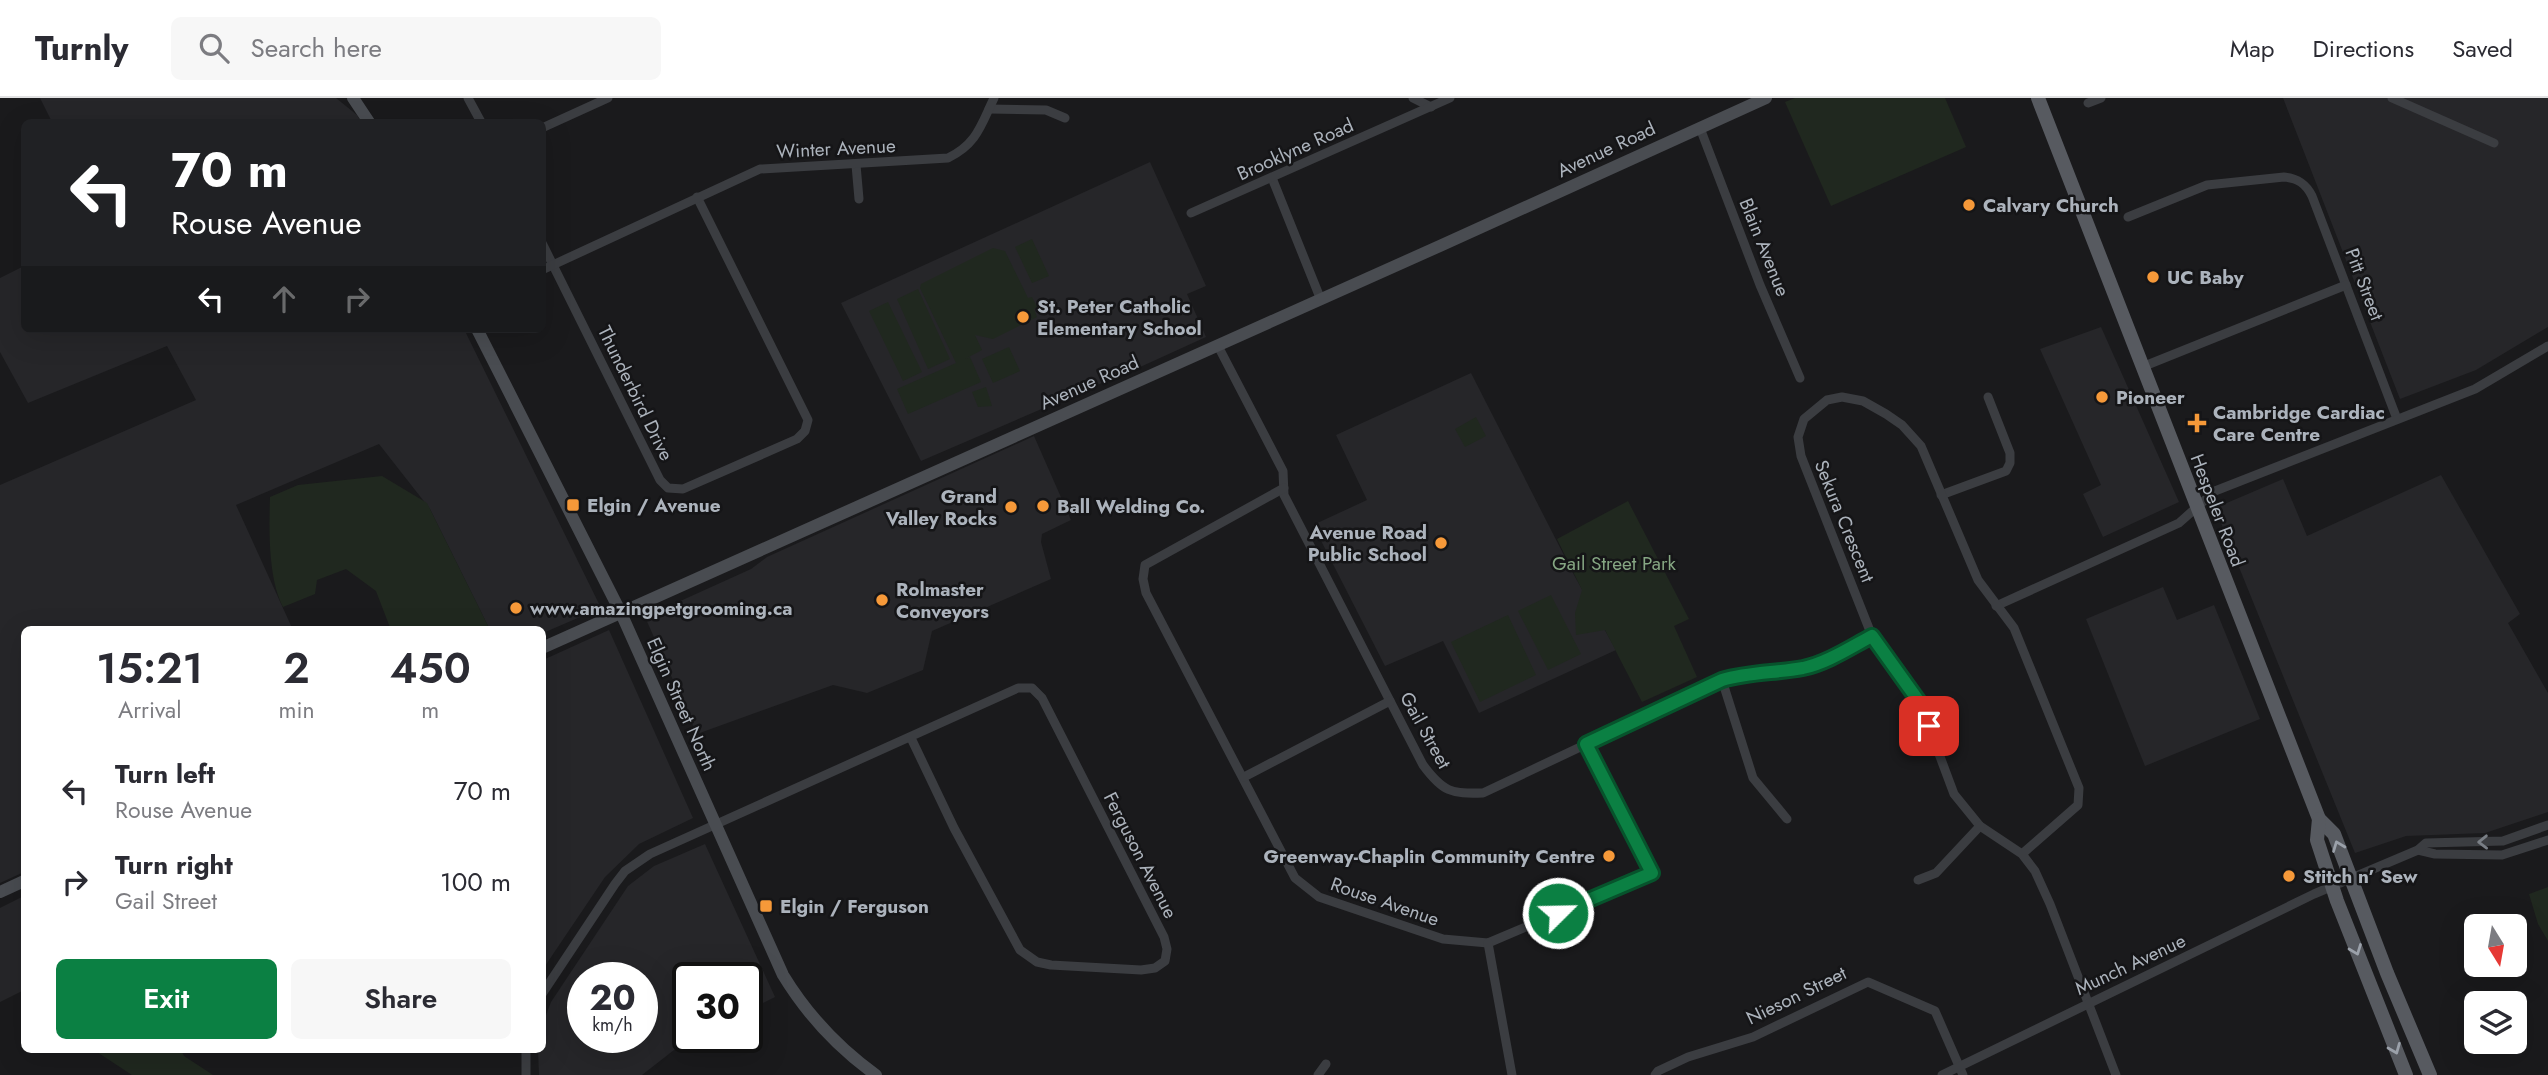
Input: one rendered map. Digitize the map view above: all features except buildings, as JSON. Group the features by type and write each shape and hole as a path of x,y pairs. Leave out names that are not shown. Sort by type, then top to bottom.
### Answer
{"main road":[{"name":"Hespeler Road","path":"2038,98 2319,819 2334,834 2387,973 2430,1075"},
{"name":"Hespeler Road","path":"2319,819 2317,840 2332,886 2406,1075"}],"street":[{"path":"353,98 367,119"},
{"path":"468,98 479,119"},
{"path":"546,126 608,98"},
{"name":"Winter Avenue","path":"546,269 760,169 948,158 964,151 975,138 994,98"},
{"path":"1413,98 1431,107"},
{"name":"Brooklyne Road","path":"1191,213 1450,98"},
{"name":"Avenue Road","path":"546,646 1766,98"},
{"path":"2088,103 2101,98"},
{"path":"2392,98 2494,143"},
{"path":"989,109 1046,110 1065,118"},
{"name":"Blain Avenue","path":"1700,128 1760,285 1800,378"},
{"path":"856,164 859,199"},
{"path":"1272,178 1321,300"},
{"name":"Pitt Street","path":"2128,217 2207,185 2295,178 2308,188 2397,419"},
{"name":"Thunderbird Drive","path":"546,250 660,480 668,488 683,489 797,439 805,432 808,420 697,197"},
{"path":"2141,367 2346,285"},
{"name":"Elgin Street North","path":"479,333 621,613 779,965 797,997 825,1033 847,1054 876,1075"},
{"name":"Gail Street","path":"1218,346 1283,471 1284,495 1423,765 1437,784 1455,793 1483,793 1722,680 1743,673 1802,668 1817,664 1872,636"},
{"path":"1996,606 2179,523 2215,491 2475,389 2548,346"},
{"name":"Sekura Crescent","path":"2022,854 2078,805 2079,789 2014,628 1978,580 1921,446 1902,425 1863,401 1842,397 1827,400 1804,419 1798,437 1801,456 1872,636 1920,703 1954,794 1980,826 2022,854 2035,871 2116,1075"},
{"path":"1941,495 2006,471 2010,463 2010,453 1988,397"},
{"name":"Rouse Avenue","path":"1284,488 1145,565 1143,579 1146,593 1295,878 1318,897 1444,939 1488,943 1652,873 1586,744"},
{"path":"1722,680 1753,778 1787,819"},
{"name":"Ferguson Avenue","path":"546,988 601,903 625,871 642,859 1018,688 1032,688 1042,698 1164,937 1167,949 1165,961 1155,968 1141,970 1051,965 1037,961 1020,950 954,828 911,738"},
{"path":"1244,777 1390,701"},
{"name":"Munch Avenue","path":"1942,1075 1961,1071 2088,1003 2350,877 2418,850 2426,843 2503,841 2548,825"},
{"path":"1919,880 1936,873 1980,826"},
{"path":"2418,850 2435,854 2502,855 2548,840"},
{"path":"0,892 21,882"},
{"path":"1488,943 1512,1075"},
{"name":"Nieson Street","path":"1655,1075 1688,1057 1753,1037 1868,982 1935,1011 1961,1071"},
{"path":"526,1053 526,1075"},
{"path":"1318,1075 1326,1064"}],"shaded area":[{"path":"40,98 336,98 359,119 50,119"},
{"path":"2283,98 2548,98 2548,327 2476,370 2400,399"},
{"name":"St. Peter Catholic Elementary School","path":"1150,162 1206,286 1187,294 1206,337 1138,368 1136,365 1132,370 921,461 841,303"},
{"path":"21,268 21,333 466,333 601,608 546,632 546,626 488,626 430,509 379,444 236,505 291,626 21,626 21,873 0,883 0,485 196,400 167,346 28,403 0,352 0,278"},
{"path":"2101,327 2179,502 2103,537 2083,494 2101,485 2040,349"},
{"name":"Avenue Road Public School","path":"1471,373 1574,575 1616,650 1479,713 1443,641 1385,666 1313,525 1367,500 1336,435"},
{"path":"1034,436 1071,520 1042,534 1041,542 1051,579 932,631 923,670 867,693 833,685 697,734 645,617 751,569 767,557"},
{"path":"2441,475 2520,614 2508,623 2548,693 2548,812 2485,833 2406,836 2355,853 2215,508 2283,479 2307,536"},
{"path":"2163,587 2177,620 2214,605 2260,719 2145,766 2086,619"},
{"path":"609,630 693,818 639,844 605,877 546,965 546,659"},
{"path":"705,844 759,962 672,962 672,1052 642,1075 539,1075 538,1053 546,1053 546,1015 567,978 567,1053 658,1053 658,962 578,962 628,886 654,866"},
{"path":"21,898 21,992 0,1002 0,908"},
{"path":"763,971 775,997 763,1003"}],"green space":[{"path":"1795,98 1945,98 1966,147 1831,206 1785,102"},
{"path":"1032,239 1049,276 1032,283 1015,247"},
{"path":"993,248 1005,251 1028,298 1032,297 1037,307 1034,309 1037,317 993,339 975,335 982,350 965,359 970,357 981,382 908,414 897,389 956,363 920,288 921,284"},
{"path":"918,289 950,359 928,369 897,299"},
{"path":"888,302 922,372 903,381 869,311"},
{"path":"1009,347 1020,371 993,383 982,359"},
{"path":"986,387 992,406 978,407 972,392"},
{"path":"1476,417 1486,436 1465,447 1455,429"},
{"path":"382,476 427,503 488,626 389,626 376,591 346,569 317,580 315,594 283,607 272,568 270,497 298,485"},
{"name":"Gail Street Park","path":"1628,501 1689,619 1674,626 1697,677 1642,702 1605,630 1576,635 1575,613 1582,590 1557,539"},
{"path":"1551,595 1581,654 1548,670 1518,611"},
{"path":"1508,615 1536,675 1480,702 1451,642"},
{"path":"2548,887 2548,941 2538,924 2529,894"},
{"path":"99,1053 182,1053 213,1075 132,1075"}],"place":[{"name":"Calvary Church","path":"1969,205"},
{"name":"UC Baby","path":"2153,277"},
{"name":"St. Peter Catholic Elementary School","path":"1023,317"},
{"name":"Pioneer","path":"2102,397"},
{"name":"Cambridge Cardiac Care Centre","path":"2197,423"},
{"name":"Elgin / Avenue","path":"573,505"},
{"name":"Ball Welding Co.","path":"1043,506"},
{"name":"Grand Valley Rocks","path":"1011,507"},
{"name":"Avenue Road Public School","path":"1441,543"},
{"name":"Rolmaster Conveyors","path":"882,600"},
{"name":"www.amazingpetgrooming.ca","path":"516,608"},
{"name":"Greenway-Chaplin Community Centre","path":"1609,856"},
{"name":"Stitch n’ Sew","path":"2289,876"},
{"name":"Elgin / Ferguson","path":"766,906"}],"route":[{"path":"1558,913 1652,873 1586,744 1722,680 1743,673 1802,668 1817,664 1872,636 1920,703 1929,726"}]}
